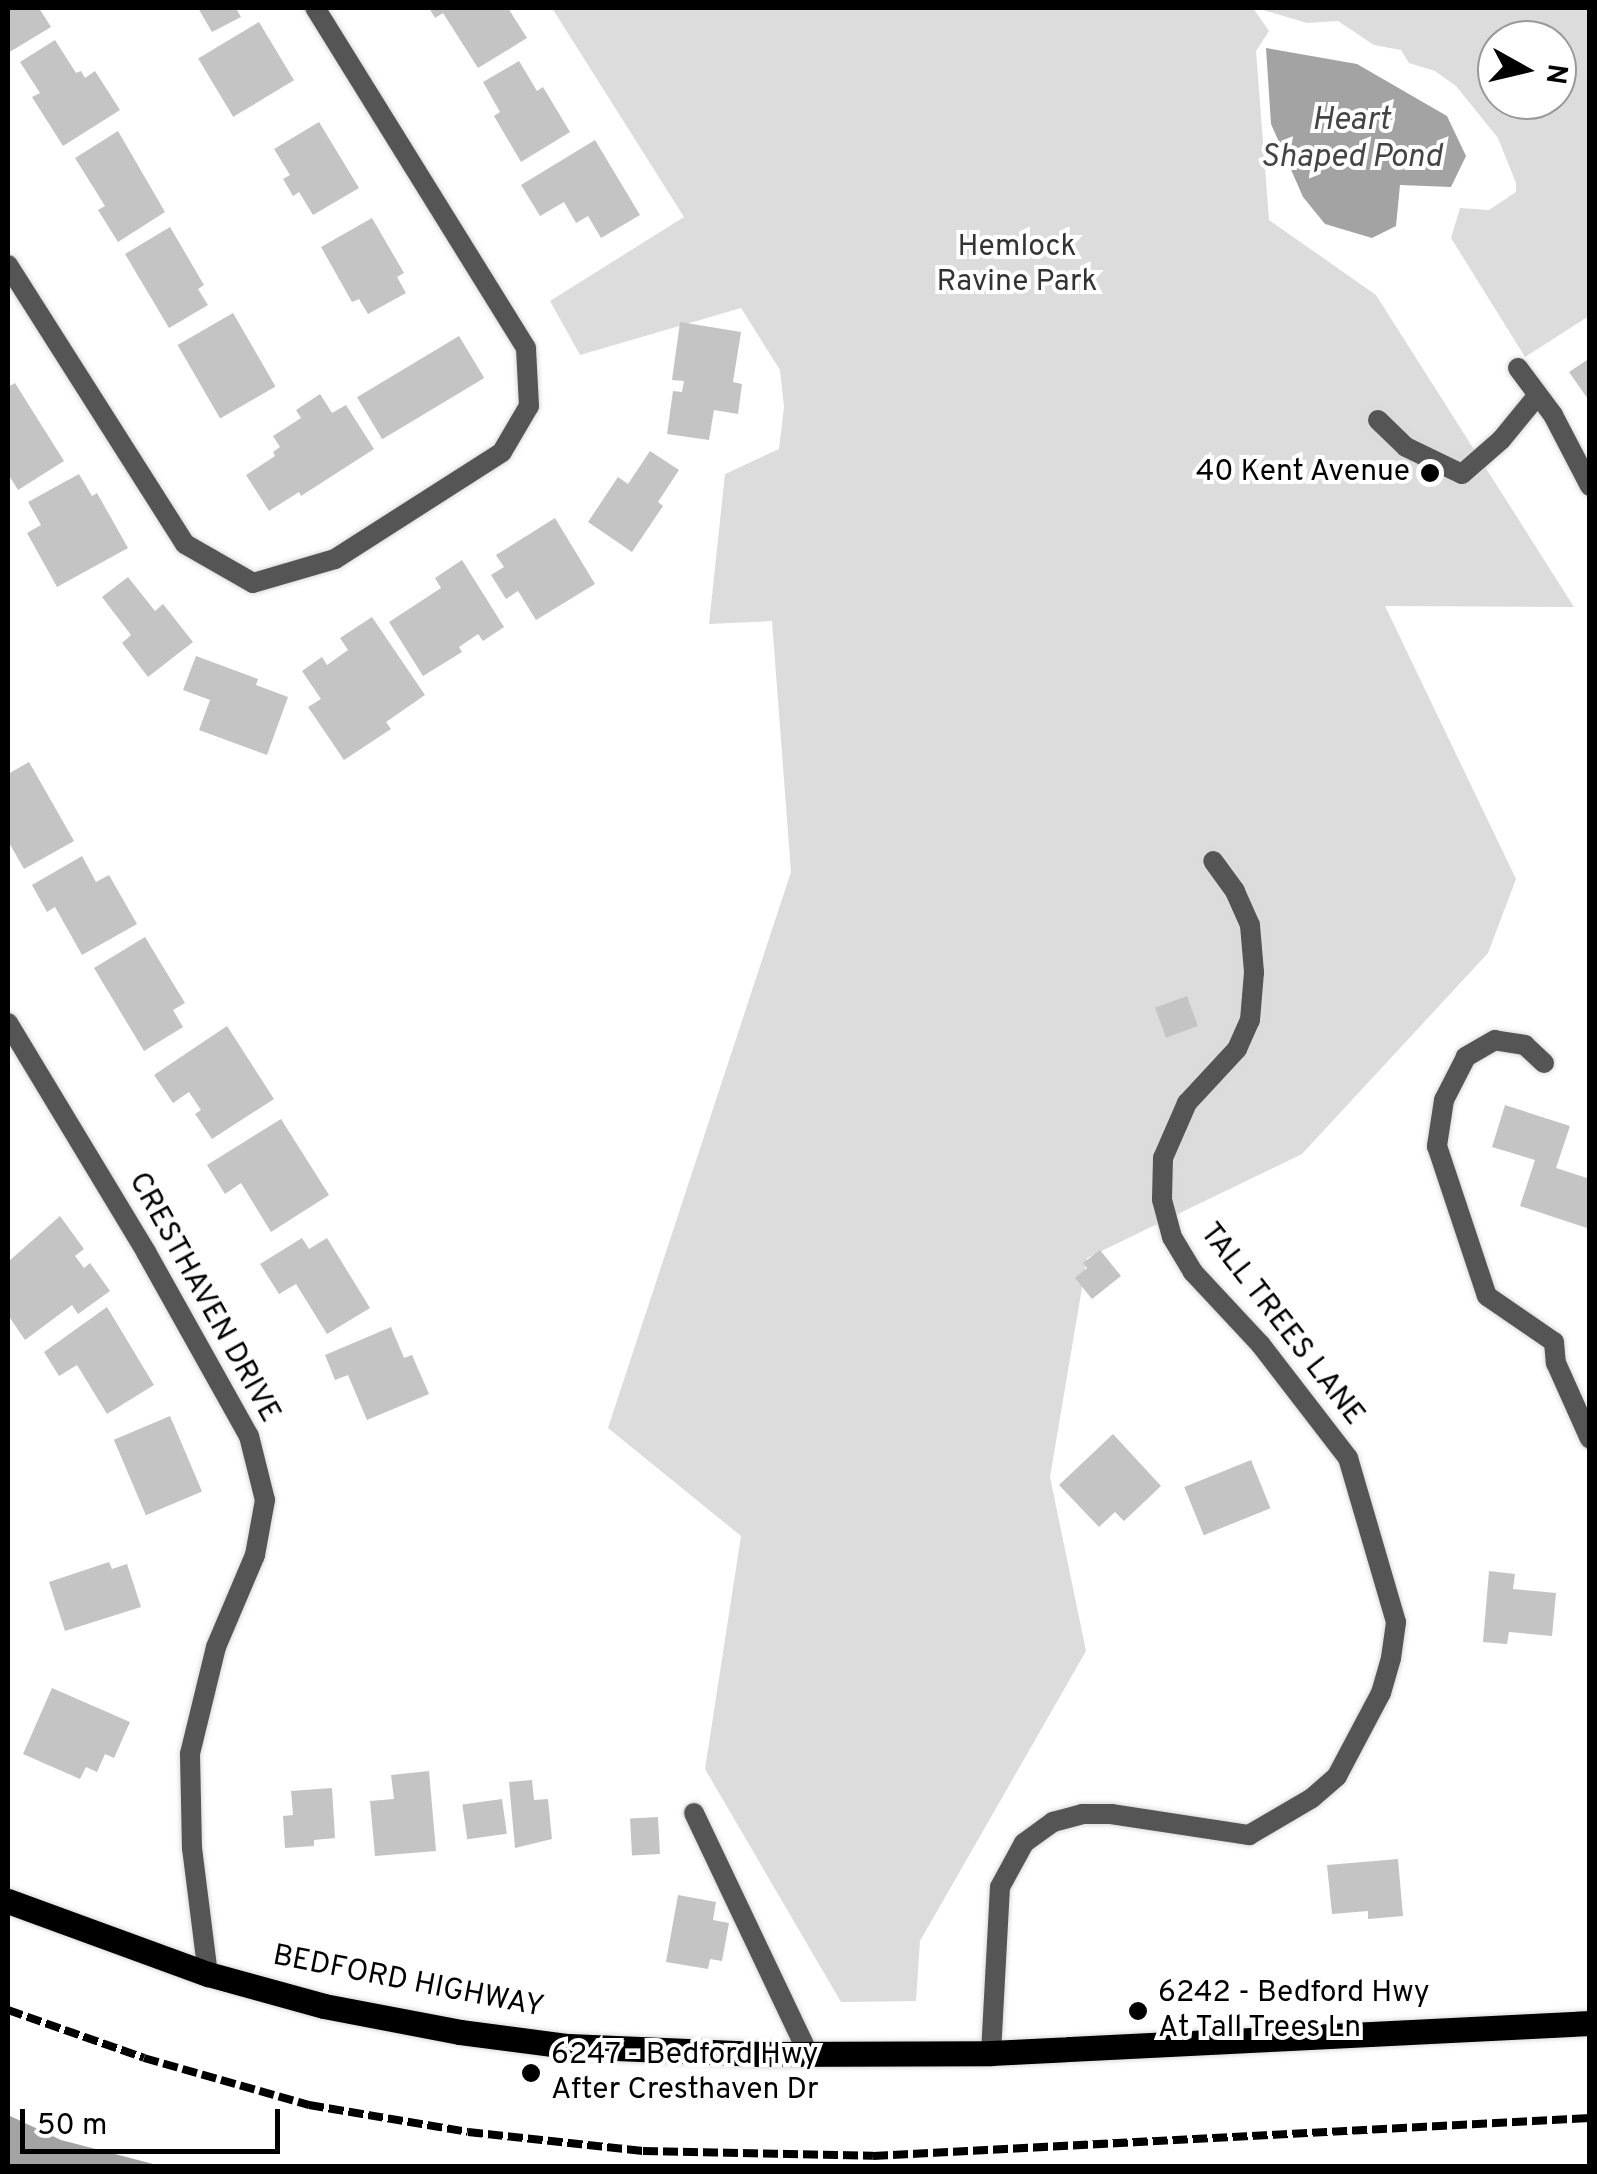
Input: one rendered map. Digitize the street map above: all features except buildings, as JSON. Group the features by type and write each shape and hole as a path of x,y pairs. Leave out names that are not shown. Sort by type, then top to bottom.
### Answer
{"main road":[{"name":"BEDFORD HIGHWAY","path":"8,1901 208,1974 324,2006 460,2032 568,2046 809,2055 991,2053 1590,2023"}],"street":[{"path":"8,265 186,544 253,583 335,559 502,452 529,406 526,348 315,8"},
{"path":"1518,368 1538,395 1590,486"},
{"path":"1378,420 1406,447 1462,474 1500,440 1538,395"},
{"name":"TALL TREES LANE","path":"991,2053 1000,1887 1024,1843 1062,1818 1101,1813 1249,1836 1312,1798 1337,1776 1381,1693 1391,1658 1396,1622 1348,1458 1261,1345 1193,1272 1172,1237 1162,1199 1164,1158 1187,1103 1237,1049 1250,1020 1254,972 1250,925 1234,891 1213,861"},
{"name":"CRESTHAVEN DRIVE","path":"8,1023 146,1252 249,1436 266,1500 256,1554 216,1647 190,1754 192,1848 208,1974"},
{"path":"1544,1063 1526,1045 1484,1044 1472,1052 1459,1066 1444,1100 1437,1146 1487,1296 1554,1342 1556,1363 1590,1438"},
{"path":"694,1813 809,2055"}],"green space":[{"name":"Hemlock Ravine Park","path":"552,8 1253,8 1269,31 1256,51 1269,220 1376,295 1574,607 1385,606 1516,879 1488,953 1302,1154 1087,1258 1050,1477 1086,1651 920,1941 916,2001 841,2002 705,1769 741,1536 608,1428 791,872 772,621 709,624 725,474 779,449 784,407 780,370 741,308 580,355 550,301 684,217"},
{"path":"1256,8 1589,8 1589,316 1525,357 1451,238 1460,208 1489,210 1516,192 1498,138 1483,120 1577,120 1577,20 1477,20 1477,112 1456,86 1435,71 1409,63 1401,50 1374,45 1338,21 1307,23"}],"water":[{"name":"Heart Shaped Pond","path":"1266,48 1357,64 1447,116 1466,156 1451,187 1400,185 1396,226 1372,238 1325,224 1303,197 1271,124"},
{"path":"8,2115 61,2140 161,2166 8,2166"}],"railway":[{"path":"8,2010 144,2058 309,2105 468,2132 643,2151 873,2156 1590,2118"}],"place":[{"name":"40 Kent Avenue","path":"1430,473"},
{"name":"6242 - Bedford Hwy At Tall Trees Ln","path":"1138,2011"},
{"name":"6247 - Bedford Hwy After Cresthaven Dr","path":"531,2073"}]}
